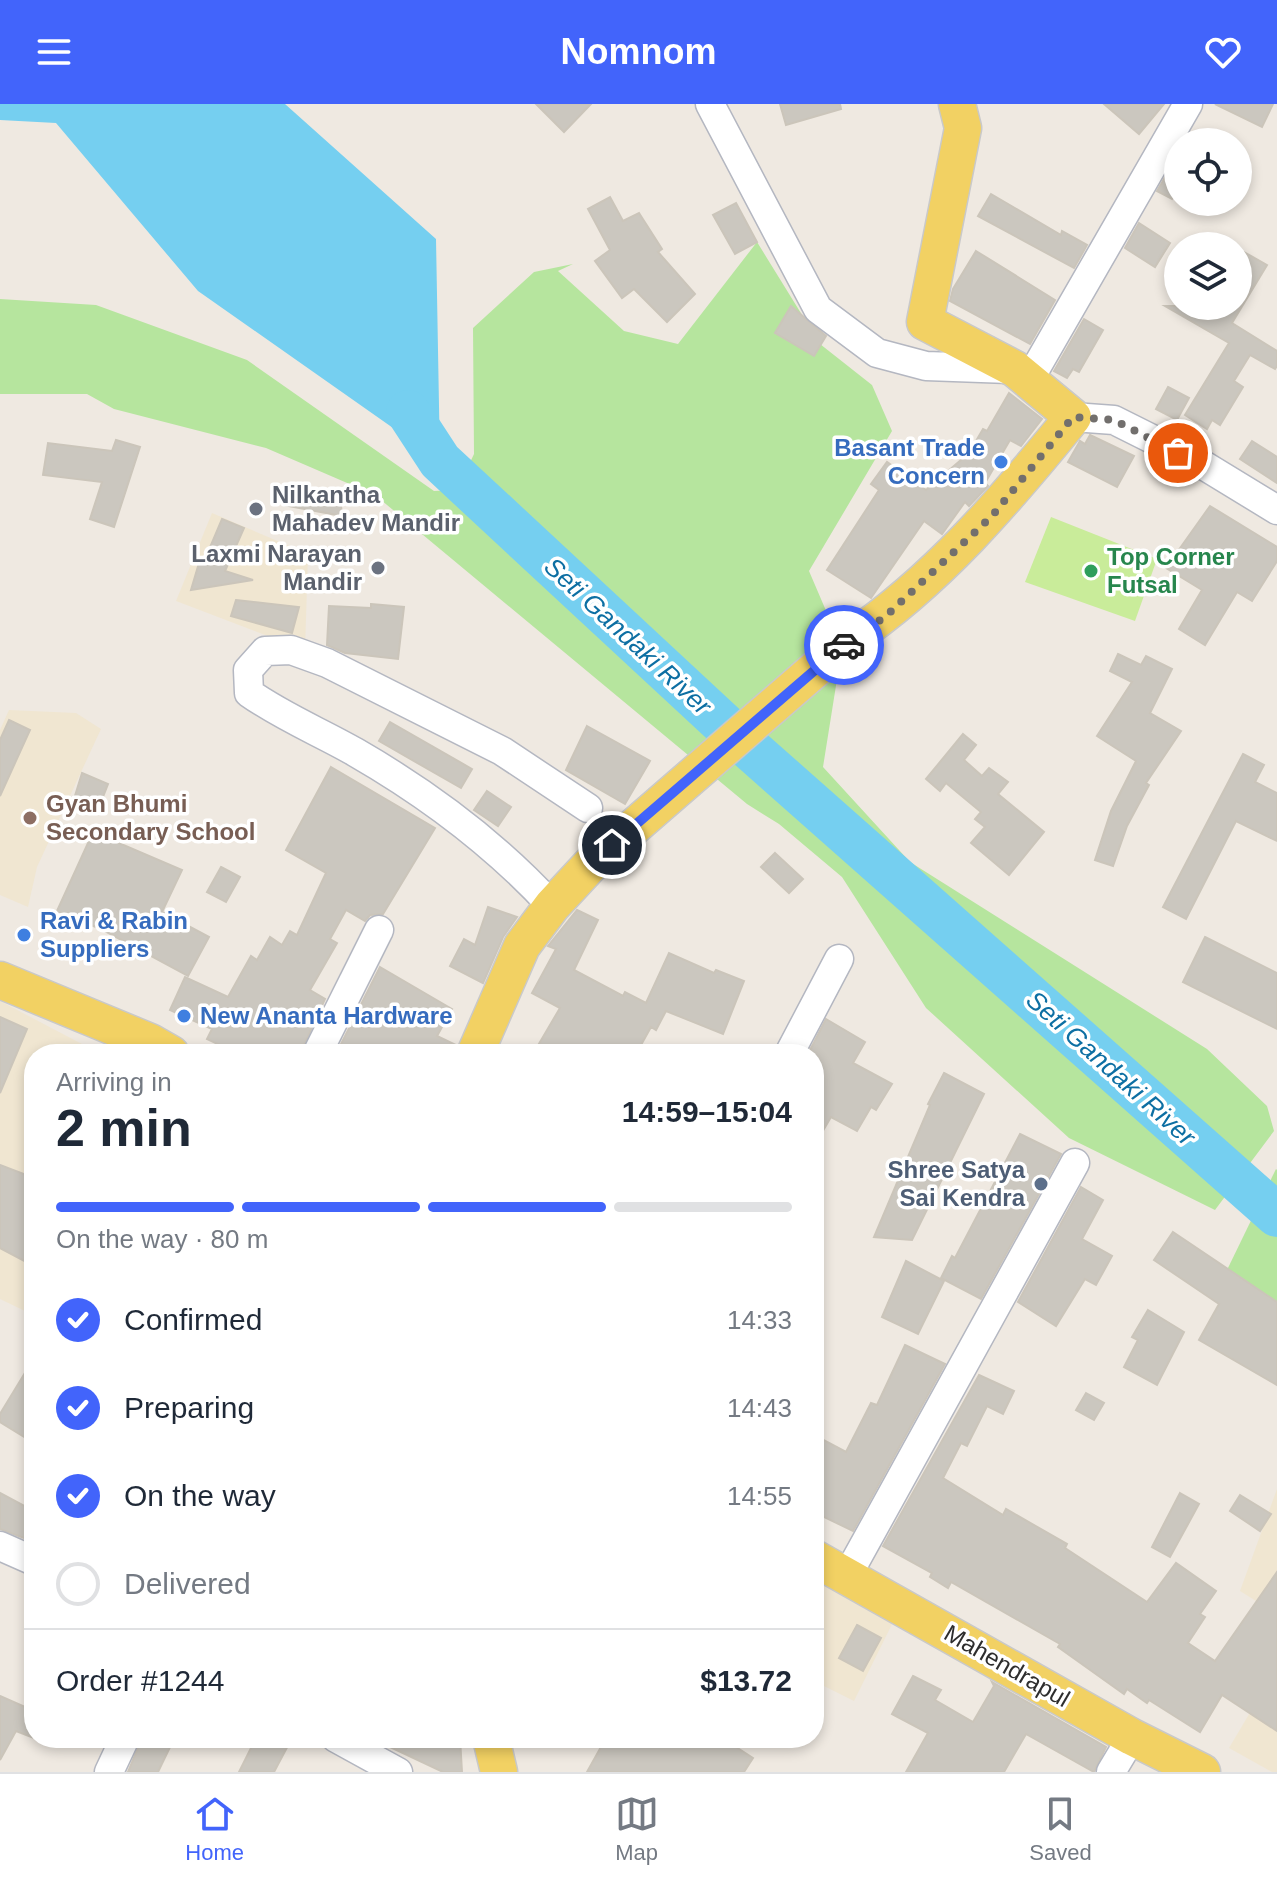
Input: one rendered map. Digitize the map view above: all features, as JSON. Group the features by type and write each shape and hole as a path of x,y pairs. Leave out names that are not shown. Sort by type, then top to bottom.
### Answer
{"main road":[{"path":"479,1044 522,946 552,906 612,845 849,640 886,616 992,516 1073,417 1022,375 925,322 963,128 957,104"},
{"path":"0,980 154,1044"},
{"name":"Mahendrapul","path":"824,1563 1132,1737 1202,1772"},
{"path":"493,1748 499,1772"}],"street":[{"path":"710,104 818,309 877,353 926,366 1022,375 1188,104"},
{"path":"1073,417 1114,420 1200,463 1277,510"},
{"path":"552,906 463,821 356,753 274,711 249,693 248,670 265,651 291,650 327,663 502,751 588,808"},
{"path":"322,1044 379,930"},
{"path":"794,1044 839,959"},
{"path":"847,1576 1075,1163"},
{"path":"0,1546 24,1557"},
{"path":"1111,1772 1132,1737"},
{"path":"109,1772 120,1748"},
{"path":"354,1748 398,1772"}],"shaded area":[{"path":"212,513 308,554 305,650 176,601"},
{"name":"Gyan Bhumi Secondary School","path":"9,710 76,713 101,729 37,867 28,907 0,895 0,730"},
{"path":"0,1001 82,1044 24,1044 24,1311 0,1299"},
{"path":"1277,1489 1277,1614 1240,1591"},
{"path":"824,1572 896,1616 854,1701 824,1686"},
{"path":"1277,1667 1277,1772 1272,1772 1229,1748"}],"green space":[{"path":"757,242 820,344 872,385 892,431 809,571 842,648 823,767 910,862 1207,1049 1267,1106 1274,1131 1215,1210 1069,1138 926,1008 842,877 779,824 747,804 375,495 266,448 114,409 87,394 0,394 0,299 96,305 247,360 434,491 457,490 474,454 473,328 534,272 573,264 558,271 624,331 678,344"},
{"name":"Top Corner Futsal","path":"1051,517 1157,559 1135,621 1025,582"},
{"path":"1277,1170 1277,1309 1227,1270"}],"water":[{"path":"0,104 285,104 436,239 440,461 198,291 56,123 0,120"}],"building":[{"path":"536,104 591,104 564,132"},
{"path":"780,104 840,104 841,109 786,125"},
{"path":"1104,104 1164,104 1139,134"},
{"path":"1215,104 1273,104 1262,127"},
{"path":"1164,179 1164,195 1157,191"},
{"path":"991,194 1061,235 1062,231 1087,245 1074,268 978,216"},
{"path":"610,197 623,221 639,213 662,249 658,252 695,294 667,322 634,289 622,298 595,261 610,250 588,209"},
{"path":"736,203 757,242 735,254 713,215"},
{"path":"1139,223 1164,239 1164,253 1155,267 1125,248"},
{"path":"976,251 1055,300 1030,344 950,301 953,289"},
{"path":"1252,257 1267,265 1252,290"},
{"path":"791,306 826,336 814,356 775,333"},
{"path":"1084,319 1103,330 1079,372 1073,369 1067,378 1054,371"},
{"path":"1189,320 1234,320 1232,323 1277,351 1277,366 1275,369 1250,355 1234,381 1243,387 1220,425 1212,420 1207,429 1185,415 1229,343"},
{"path":"1168,387 1189,398 1177,420 1156,409"},
{"path":"1009,393 1042,419 1021,446 1010,440 985,483 988,486 969,506 965,502 942,534 924,521 871,598 827,570 879,490 871,484 887,462 926,490 969,453 983,429 987,431"},
{"path":"1090,435 1134,456 1117,487 1068,462 1080,441 1085,444"},
{"path":"116,440 140,447 114,527 90,519 102,482 43,475 48,443 112,451"},
{"path":"1252,441 1277,457 1277,483 1240,459"},
{"path":"340,494 342,516 283,505 283,499"},
{"path":"1210,506 1277,547 1277,561 1252,601 1237,592 1205,645 1179,629 1202,590 1166,568"},
{"path":"222,519 244,528 225,571 253,580 191,590 199,563 203,564"},
{"path":"236,600 299,607 292,633 231,616"},
{"path":"371,604 404,607 398,659 345,653 327,645 329,606 371,608"},
{"path":"1118,654 1141,665 1146,656 1172,669 1150,713 1181,731 1146,783 1149,785 1127,826 1113,866 1095,860 1111,811 1136,761 1097,736 1132,682 1110,671"},
{"path":"9,720 30,730 0,796 0,740"},
{"path":"390,722 472,769 461,788 379,741"},
{"path":"587,726 650,761 625,804 566,770"},
{"path":"963,734 976,745 964,760 982,776 989,768 1008,782 998,794 1044,832 1009,875 971,843 985,827 975,819 981,812 946,783 940,791 926,779"},
{"path":"1243,754 1264,765 1255,782 1277,793 1277,841 1236,821 1186,919 1163,907"},
{"path":"331,767 435,828 383,914 370,915 365,921 346,910 330,939 337,943 310,990 325,999 305,1044 218,1044 207,1039 212,1029 170,1010 185,977 228,997 251,956 257,960 270,937 282,945 290,931 297,935 326,873 286,850"},
{"path":"82,773 108,784 99,807 74,799"},
{"path":"487,791 511,807 498,826 474,810"},
{"path":"93,832 182,870 162,912 209,937 188,976 103,930 57,911"},
{"path":"775,853 803,879 789,893 761,867"},
{"path":"221,867 240,877 226,902 207,892"},
{"path":"488,907 517,917 503,937 483,983 450,966 464,939 475,945"},
{"path":"577,910 598,920 574,970 623,996 625,992 646,1003 669,953 714,973 716,970 744,981 723,1034 666,1011 656,1030 651,1027 642,1044 539,1044 560,1008 532,993 556,949 548,946"},
{"path":"1205,937 1277,973 1277,1029 1183,982"},
{"path":"380,967 452,1009 437,1036 454,1044 341,1044"},
{"path":"0,1017 27,1029 0,1093"},
{"path":"826,1019 865,1042 853,1063 892,1084 876,1110 871,1107 857,1131 831,1117 824,1129 824,1044 813,1044"},
{"path":"944,1073 984,1094 912,1240 874,1237 928,1104"},
{"path":"1020,1134 1061,1154 981,1299 941,1278 952,1256 955,1258"},
{"path":"0,1165 24,1174 24,1261 0,1248"},
{"path":"1081,1187 1103,1200 1082,1239 1112,1256 1096,1285 1085,1279 1056,1326 1018,1302"},
{"path":"1173,1232 1277,1302 1277,1385 1199,1340 1219,1304 1154,1260"},
{"path":"906,1261 944,1281 918,1334 882,1317"},
{"path":"1148,1310 1184,1332 1157,1385 1124,1367 1138,1340 1132,1337"},
{"path":"905,1345 945,1364 853,1531 824,1517 824,1440 846,1452 871,1403 877,1405"},
{"path":"24,1374 24,1437 0,1422 0,1414"},
{"path":"979,1375 1014,1391 1003,1414 987,1406 967,1446 961,1443 943,1478 1003,1515 1006,1509 1067,1544 1065,1548 1147,1602 1176,1563 1216,1591 1200,1614 1205,1617 1188,1643 1215,1661 1277,1572 1277,1731 1222,1695 1200,1732 1127,1689 1124,1694 1058,1647 1060,1644 951,1582 948,1588 930,1577 932,1573 883,1546"},
{"path":"1086,1393 1104,1403 1094,1420 1076,1410"},
{"path":"0,1493 24,1506 24,1538 0,1529"},
{"path":"1180,1493 1199,1504 1170,1557 1152,1547"},
{"path":"1240,1495 1271,1514 1260,1531 1230,1511"},
{"path":"857,1625 881,1638 863,1671 839,1658"},
{"path":"913,1676 941,1690 935,1700 973,1722 994,1686 992,1682 1106,1747 1094,1772 1026,1734 1004,1772 906,1772 928,1733 892,1714"},
{"path":"0,1696 24,1707 24,1734 16,1731 0,1760"},
{"path":"138,1748 170,1748 158,1772 128,1772"},
{"path":"251,1748 287,1748 274,1772 239,1772"},
{"path":"392,1748 461,1748 462,1772 443,1772"},
{"path":"600,1748 738,1748 753,1758 744,1772 587,1772"}],"waterway":[{"name":"Seti Gandaki River","path":"408,412 440,461 747,746 1277,1215"}],"way so far":[{"path":"844,645 886,616 992,516 1073,417 1114,420 1178,453"}],"place":[{"name":"Basant Trade Concern","path":"1001,462"},
{"name":"Nilkantha Mahadev Mandir","path":"256,509"},
{"name":"Laxmi Narayan Mandir","path":"378,568"},
{"name":"Top Corner Futsal","path":"1091,571"},
{"name":"Gyan Bhumi Secondary School","path":"30,818"},
{"name":"Ravi & Rabin Suppliers","path":"24,935"},
{"name":"New Ananta Hardware","path":"184,1016"},
{"name":"Shree Satya Sai Kendra","path":"1041,1184"}],"route":[{"path":"612,845 844,645"}]}
